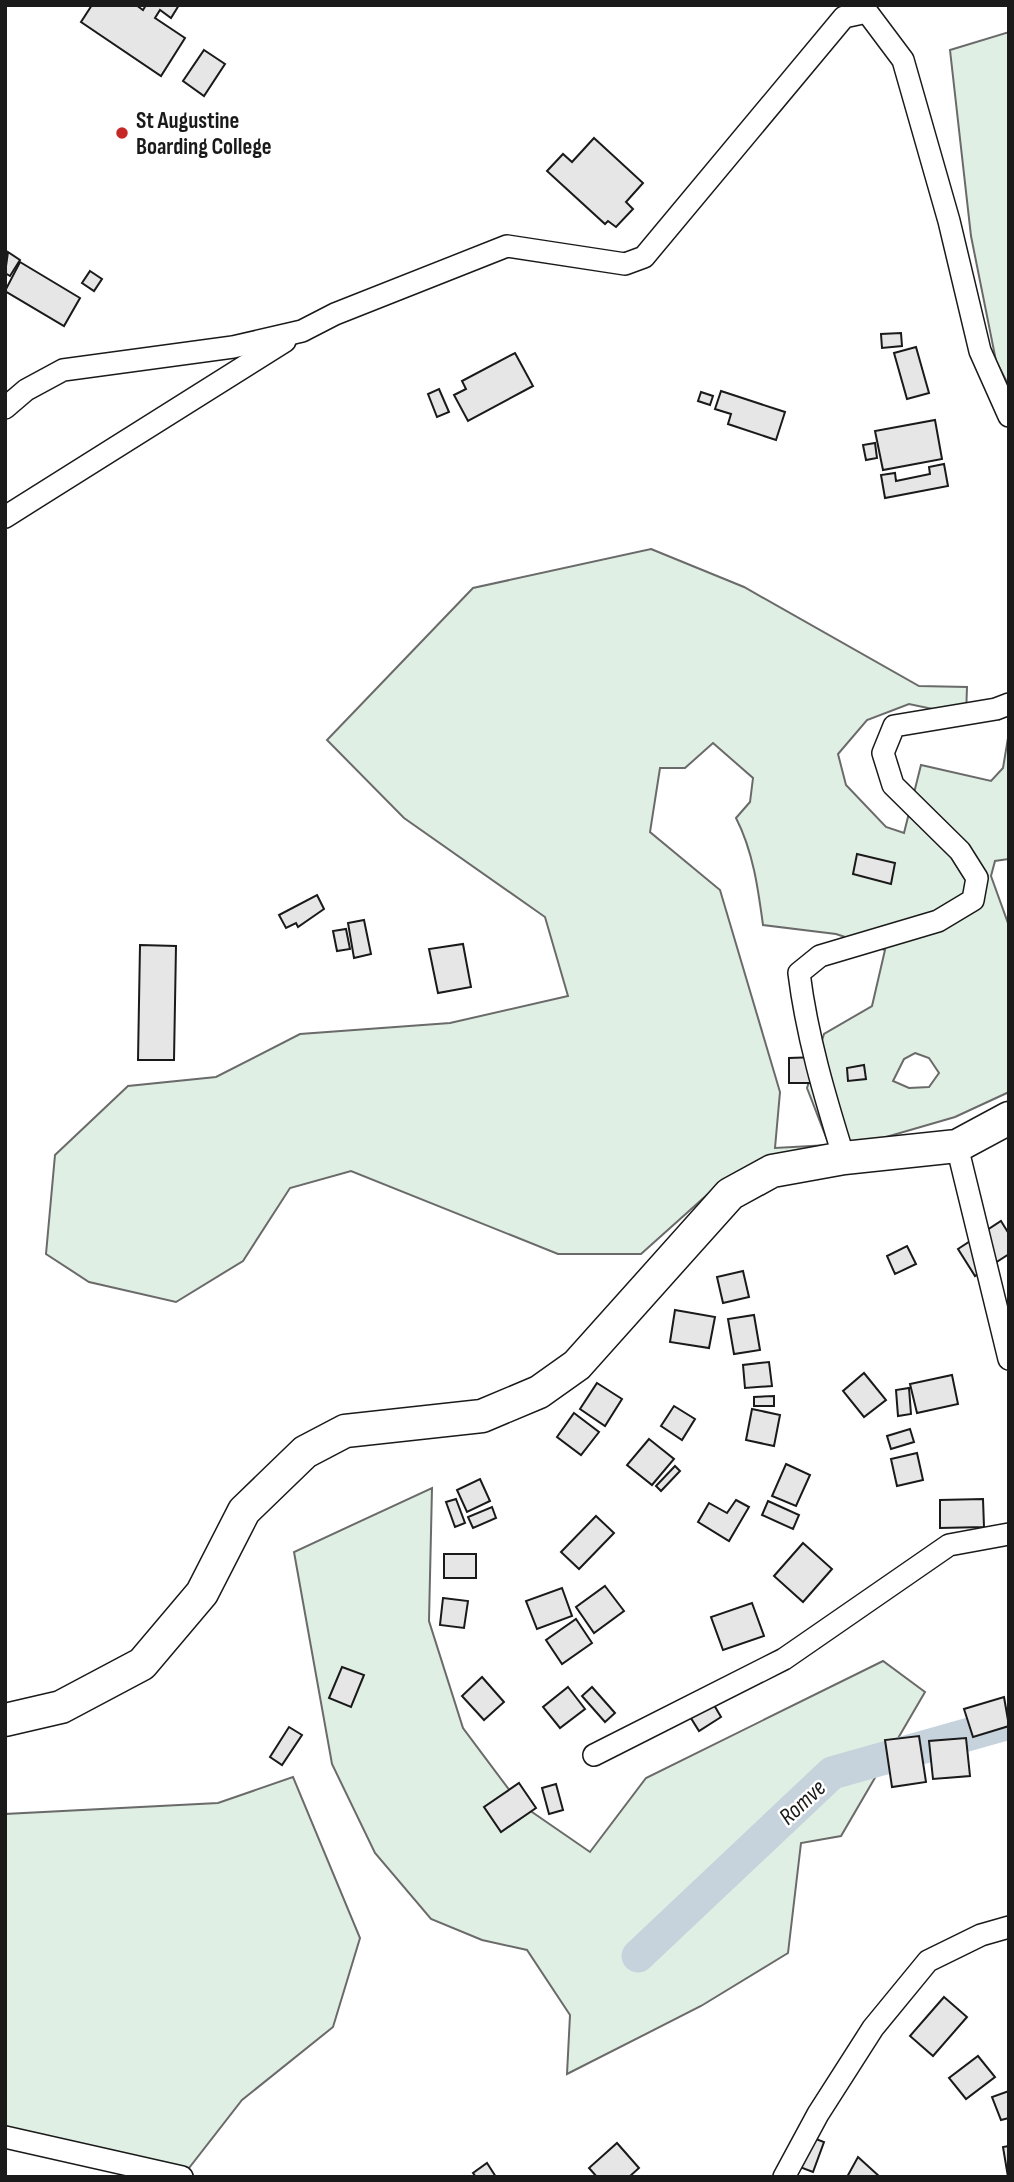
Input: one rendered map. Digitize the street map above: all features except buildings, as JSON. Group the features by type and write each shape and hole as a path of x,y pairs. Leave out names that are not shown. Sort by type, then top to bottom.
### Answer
{"highway":[{"path":"5,1720 61,1707 142,1664 202,1593 244,1511 305,1452 345,1431 482,1416 539,1392 577,1365 730,1194 772,1171 845,1158 957,1146 1009,1118"}],"street":[{"path":"5,517 302,331 335,314 507,246 625,264 644,257 845,17 867,12 903,61 949,221 980,351 1009,416"},
{"path":"5,408 26,390 63,370 233,347 302,331"},
{"path":"845,1158 822,1089 804,1013 799,973 820,956 937,921 973,900 977,878 960,850 893,785 883,753 894,726 996,709 1009,704"},
{"path":"957,1146 1009,1359"},
{"path":"594,1755 785,1659 948,1545 1009,1534"},
{"path":"784,2177 818,2114 873,2028 928,1961 981,1935 1009,1927"},
{"path":"5,2137 182,2177"}],"green space":[{"path":"1009,32 1009,386 996,361 971,236 950,50"},
{"path":"651,549 744,587 919,686 967,687 966,716 909,704 867,720 838,754 846,785 886,827 904,833 921,765 991,781 1003,768 1009,732 1009,859 995,861 991,876 1009,926 1009,1092 955,1117 717,1186 641,1254 558,1254 351,1171 290,1188 243,1261 176,1302 89,1282 46,1254 55,1155 128,1086 216,1077 300,1034 450,1023 568,996 545,917 404,818 327,740 473,588","holes":["713,743 753,778 750,802 736,818 751,857 763,925 836,934 885,950 872,1006 824,1034 807,1088 829,1145 775,1148 780,1092 720,890 650,832 660,768 685,768","915,1053 929,1058 939,1073 929,1087 909,1088 893,1081 904,1059"]},
{"path":"432,1488 429,1621 463,1728 519,1803 590,1852 646,1778 883,1661 925,1692 841,1836 801,1843 788,1953 701,2006 567,2074 570,2015 527,1950 482,1940 431,1919 375,1853 332,1764 294,1552"},
{"path":"293,1777 360,1938 333,2027 242,2100 182,2177 134,2177 5,2146 5,1814 218,1803"}],"waterway":[{"name":"Romve","path":"638,1956 832,1773 1009,1723"}],"place":[{"name":"St Augustine Boarding College","path":"122,133"}]}
